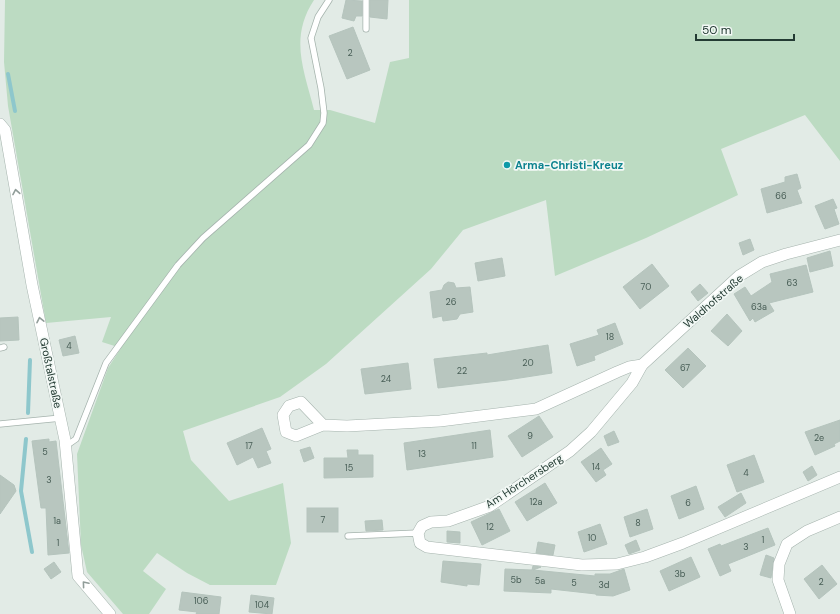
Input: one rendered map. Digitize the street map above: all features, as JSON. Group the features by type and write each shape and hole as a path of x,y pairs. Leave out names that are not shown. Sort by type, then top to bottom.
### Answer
{"street":[{"name":"Großtalstraße","path":"0,124 5,130 32,285 66,446 78,576 110,614"},
{"name":"Waldhofstraße","path":"642,365 739,276 762,262 840,240"},
{"path":"323,425 347,426 440,421 536,409 629,367 642,365"},
{"name":"Am Hörchersberg","path":"418,533 422,526 431,522 448,521 490,506 570,451 591,432 632,383 642,365"},
{"path":"418,533 420,542 427,547 582,565 617,564 645,557 682,543 840,477"},
{"path":"790,614 778,580 779,564 787,544 807,531 840,517"}],"lane":[{"path":"66,446 76,439 106,363 178,266 203,238 309,145 318,132 323,122 324,102 311,38 318,17 329,0"},
{"path":"366,0 366,29"},
{"path":"0,424 61,418"},
{"path":"348,536 418,533"}],"green space":[{"path":"5,0 314,0 306,14 300,41 303,68 314,110 330,110 375,123 390,62 409,58 409,0 840,0 840,161 805,115 721,149 738,195 646,238 555,276 546,200 463,230 431,269 326,364 280,397 183,431 191,460 229,501 283,483 291,543 276,585 210,585 187,573 157,553 143,571 166,589 149,614 123,614 87,572 81,545 77,454 108,368 121,348 102,342 111,317 46,323 8,106 4,62"}],"building":[{"path":"346,0 362,1 362,16 356,16 354,21 342,18"},
{"path":"370,0 388,0 387,19 370,17"},
{"path":"353,27 370,70 347,79 329,36"},
{"path":"797,174 801,188 797,190 802,203 767,213 761,189 785,182 785,177"},
{"path":"833,199 837,208 834,209 839,224 825,229 815,206"},
{"path":"750,239 754,250 743,255 739,243"},
{"path":"830,251 833,266 810,272 807,258"},
{"path":"502,258 505,276 478,281 475,263"},
{"path":"652,264 669,286 640,309 623,287"},
{"path":"806,265 813,292 769,303 774,311 755,322 753,318 750,321 734,294 745,287 751,296 772,282 770,274"},
{"path":"448,282 454,283 456,288 470,287 473,312 460,314 457,319 443,321 442,316 433,318 430,292 442,290 444,285"},
{"path":"700,284 708,293 698,301 691,292"},
{"path":"727,314 742,331 728,346 711,331"},
{"path":"18,317 19,340 0,341 0,318"},
{"path":"615,323 623,344 594,356 595,360 577,366 570,344 599,335 597,330"},
{"path":"75,336 79,353 63,356 59,340"},
{"path":"548,345 552,373 438,388 434,359 487,353 487,355"},
{"path":"688,348 706,366 683,388 665,370"},
{"path":"408,363 411,389 365,394 361,369"},
{"path":"539,416 553,437 522,457 508,436"},
{"path":"840,420 840,441 834,444 835,446 815,455 805,432"},
{"path":"262,428 271,449 266,451 271,463 258,468 253,457 237,465 227,443"},
{"path":"490,430 493,457 407,470 404,443"},
{"path":"614,431 619,442 608,446 604,436"},
{"path":"49,439 49,442 56,441 69,553 48,555 46,508 41,508 32,441"},
{"path":"310,447 314,458 304,462 300,450"},
{"path":"601,448 612,464 603,470 606,475 596,482 581,462"},
{"path":"347,450 358,450 358,455 373,455 373,477 324,478 324,458 348,458"},
{"path":"754,455 764,482 737,492 727,465"},
{"path":"812,466 817,475 808,481 803,472"},
{"path":"0,475 14,485 16,491 0,514"},
{"path":"545,483 557,503 527,521 515,502"},
{"path":"696,486 704,509 679,519 671,496"},
{"path":"741,493 746,503 725,517 718,507"},
{"path":"307,508 338,508 338,532 307,532"},
{"path":"499,509 510,531 482,545 471,522"},
{"path":"647,509 653,529 630,537 624,517"},
{"path":"382,520 383,530 366,531 365,521"},
{"path":"600,524 607,544 584,552 578,532"},
{"path":"768,528 775,545 728,564 731,571 720,576 708,549 720,544 721,546"},
{"path":"447,531 460,532 460,543 447,542"},
{"path":"636,540 640,550 629,554 625,545"},
{"path":"538,542 555,545 553,555 536,553"},
{"path":"766,555 774,558 771,578 760,575"},
{"path":"691,557 700,577 669,591 660,571"},
{"path":"443,561 481,564 479,585 467,584 467,586 441,582"},
{"path":"54,562 61,572 51,579 44,569"},
{"path":"822,565 837,584 819,599 804,579"},
{"path":"533,566 541,567 533,570 595,576 595,574 610,574 624,569 630,590 613,596 551,589 551,593 504,591 505,569 532,570"},
{"path":"182,592 221,597 219,614 196,614 197,612 179,610"},
{"path":"251,595 274,598 272,614 249,612"}],"waterway":[{"path":"8,74 15,111"},
{"path":"28,413 30,360"},
{"path":"26,439 21,491 32,552"}],"place":[{"name":"Arma-Christi-Kreuz","path":"507,165"}]}
